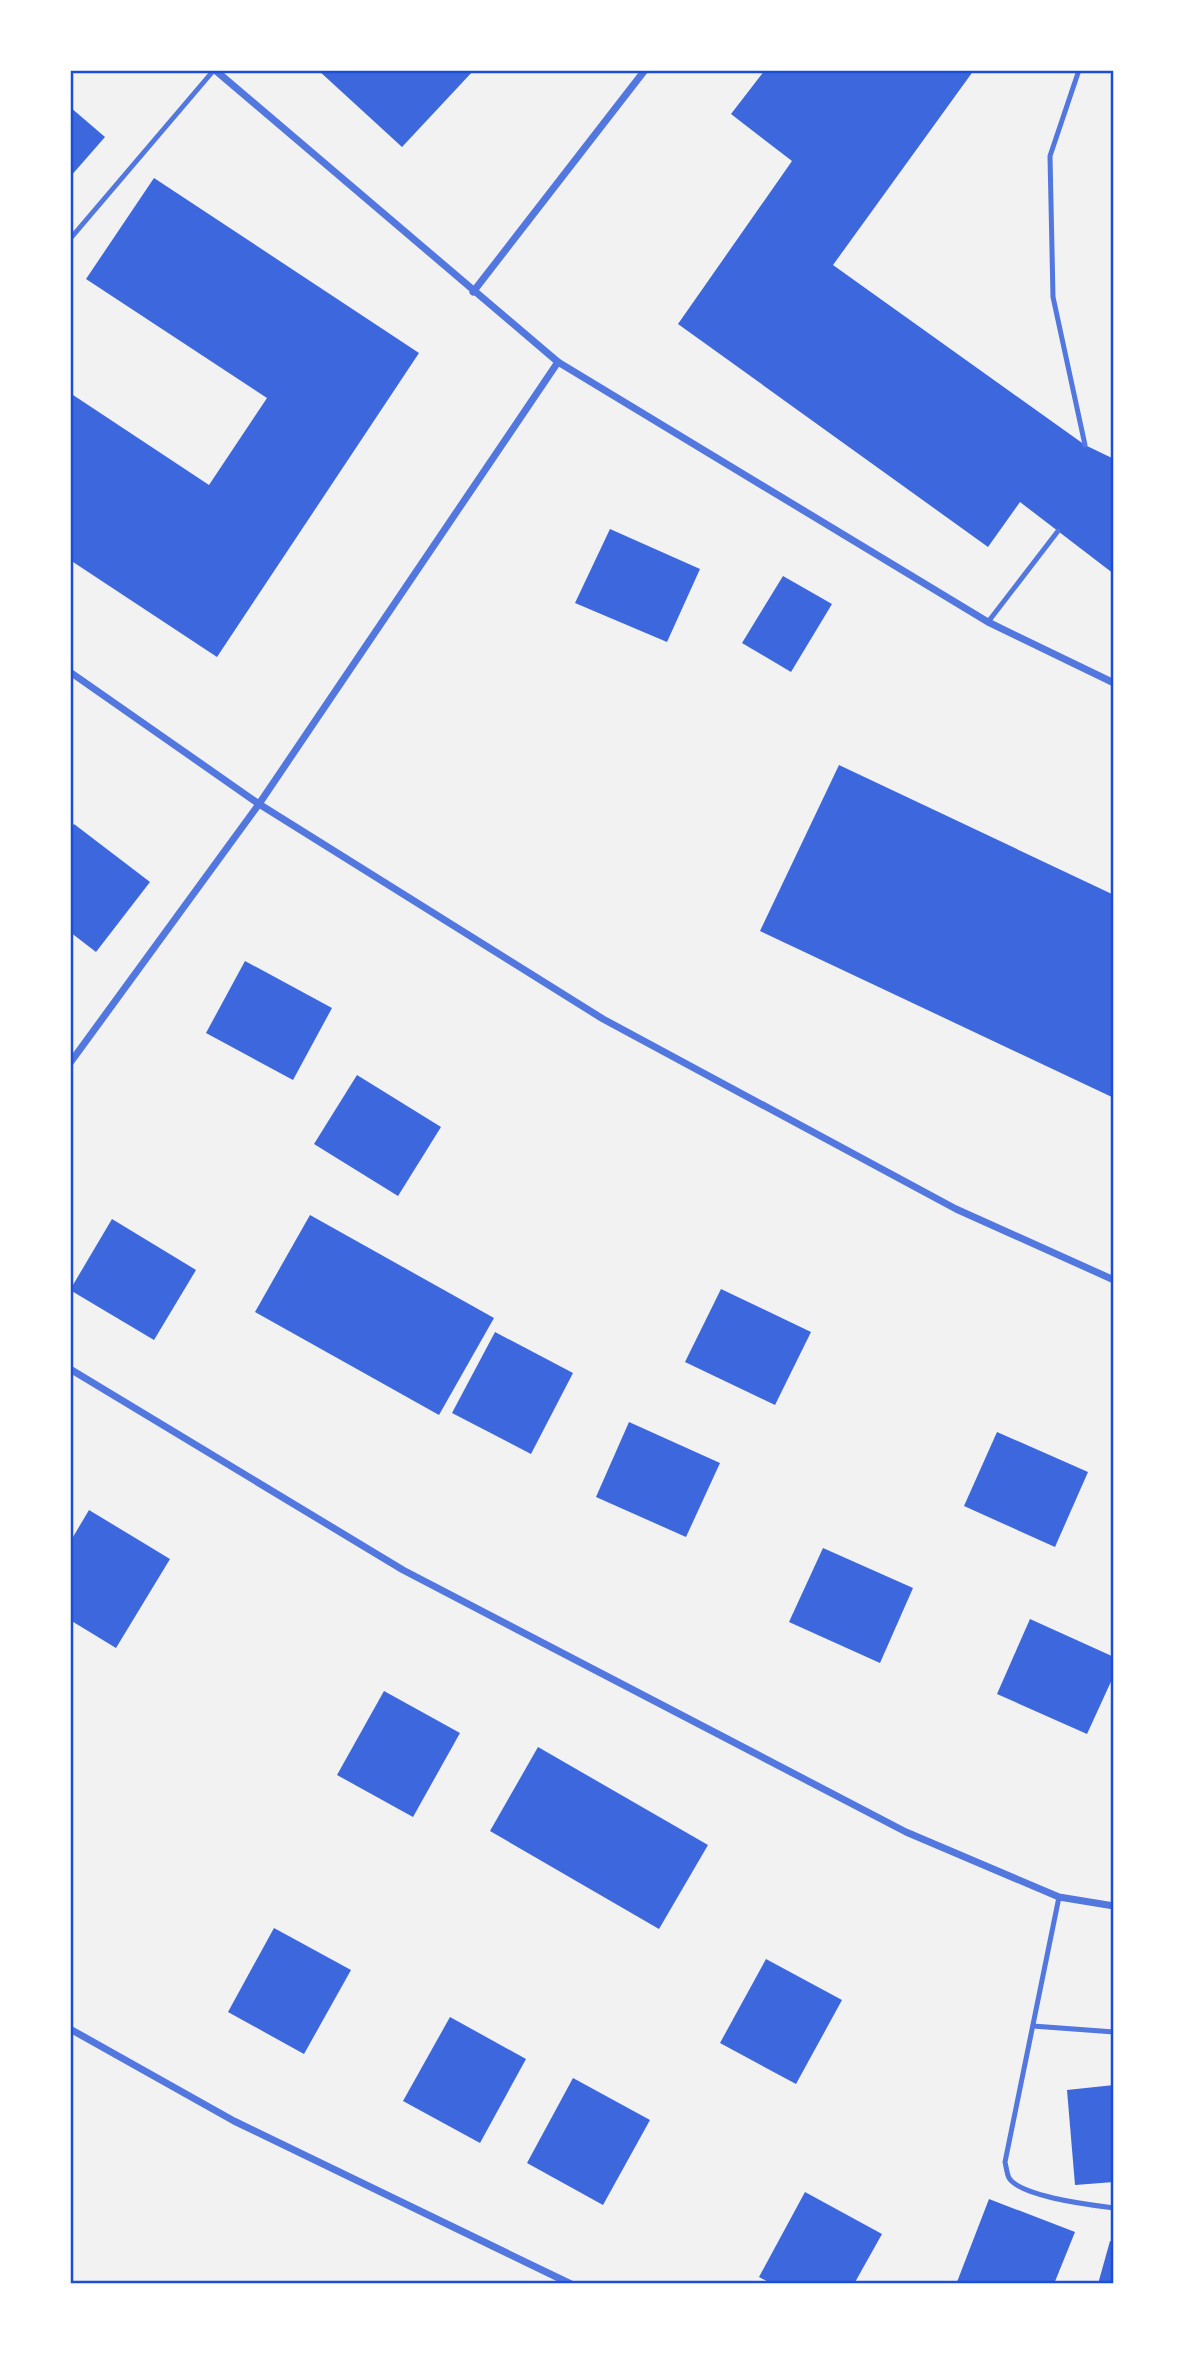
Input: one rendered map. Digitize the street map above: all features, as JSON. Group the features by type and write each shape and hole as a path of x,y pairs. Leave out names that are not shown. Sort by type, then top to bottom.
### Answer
{"street":[{"path":"214,70 558,362 988,622 1114,683"},
{"path":"473,292 645,70"},
{"path":"70,1063 259,804 558,362"},
{"path":"70,672 259,804 603,1019 956,1209 1114,1280"},
{"path":"70,1369 403,1570 906,1832 1059,1897 1114,1906"},
{"path":"70,2029 234,2121 571,2284"}],"lane":[{"path":"70,239 214,70"},
{"path":"1079,70 1049,156 1053,297 1085,445"},
{"path":"988,622 1058,531"},
{"path":"1059,1897 1005,2162 1009,2178 1021,2188 1058,2199 1114,2208"},
{"path":"1033,2026 1114,2032"}],"building":[{"path":"318,70 474,70 402,147"},
{"path":"765,70 974,70 833,265 1085,445 1114,459 1114,574 1020,502 988,547 678,324 792,161 731,114"},
{"path":"70,107 105,137 70,177"},
{"path":"154,178 419,353 217,657 70,560 70,393 209,485 267,398 86,279"},
{"path":"610,529 700,569 667,642 575,603"},
{"path":"783,576 832,604 791,672 742,643"},
{"path":"839,765 1114,895 1114,1098 760,931"},
{"path":"74,824 150,882 96,952 70,932 70,829"},
{"path":"245,961 332,1008 293,1080 206,1033"},
{"path":"357,1075 441,1127 398,1196 314,1144"},
{"path":"310,1215 494,1318 439,1415 255,1312"},
{"path":"112,1219 196,1270 154,1340 70,1290"},
{"path":"721,1289 811,1332 775,1405 685,1362"},
{"path":"495,1332 573,1373 531,1454 452,1413"},
{"path":"629,1422 720,1463 686,1537 596,1497"},
{"path":"997,1432 1088,1472 1055,1547 964,1506"},
{"path":"89,1510 170,1559 116,1648 70,1620 70,1542"},
{"path":"823,1548 913,1588 880,1663 789,1622"},
{"path":"1030,1619 1114,1657 1114,1675 1087,1734 997,1694"},
{"path":"384,1691 460,1733 413,1817 337,1775"},
{"path":"538,1747 708,1845 659,1929 490,1831"},
{"path":"274,1928 351,1970 304,2054 228,2012"},
{"path":"766,1959 842,2000 796,2084 720,2043"},
{"path":"450,2017 526,2059 480,2143 403,2101"},
{"path":"573,2078 650,2120 603,2205 527,2163"},
{"path":"1114,2085 1114,2182 1075,2185 1067,2090"},
{"path":"805,2192 882,2234 854,2284 772,2284 759,2277"},
{"path":"989,2199 1075,2232 1054,2284 957,2282"},
{"path":"1110,2241 1114,2242 1114,2284 1098,2284"}]}
